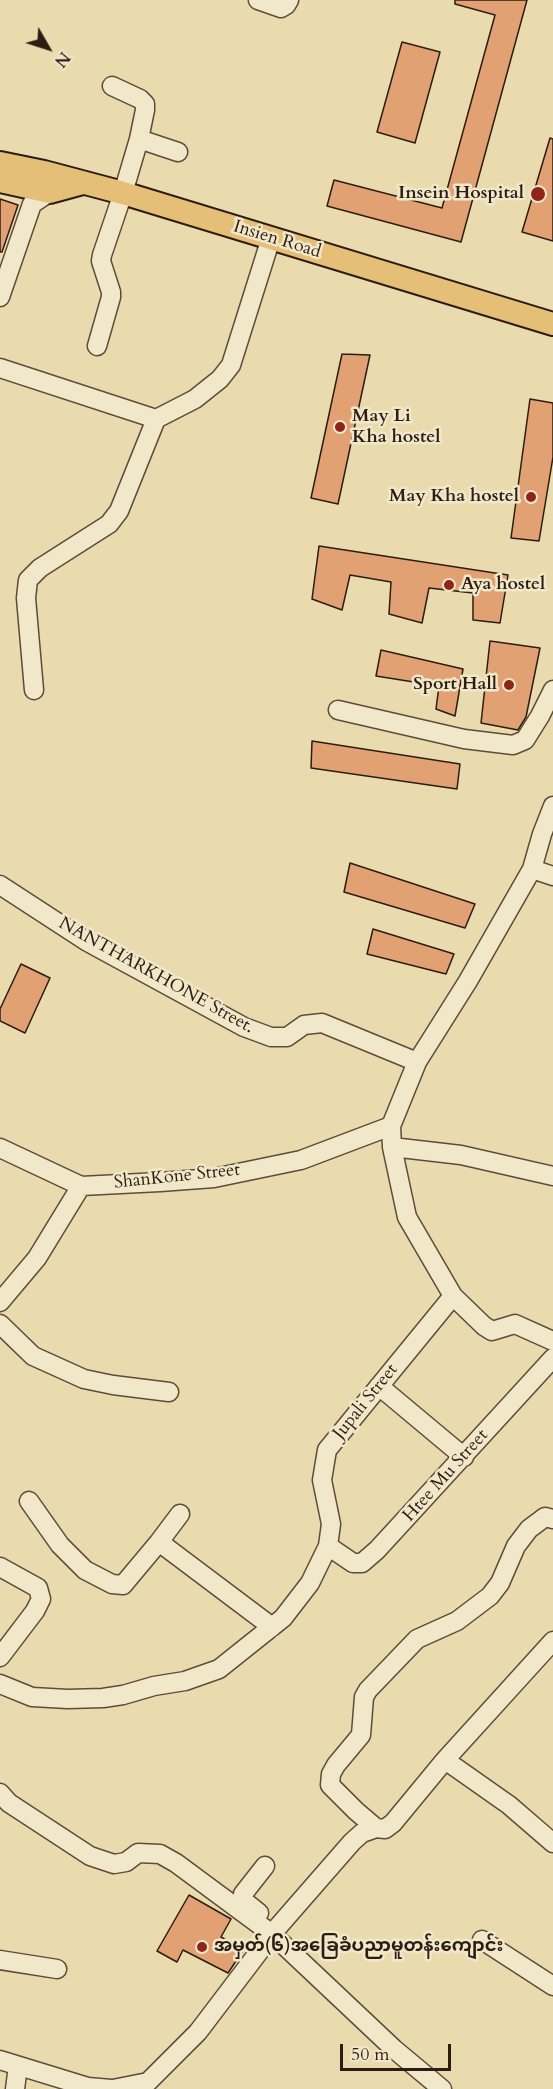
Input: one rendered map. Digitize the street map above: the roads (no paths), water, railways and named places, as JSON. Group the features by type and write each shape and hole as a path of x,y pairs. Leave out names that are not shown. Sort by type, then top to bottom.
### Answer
{"main road":[{"name":"Insien Road","path":"0,163 44,172 123,194 553,324"},
{"path":"0,181 44,191 84,183"}],"street":[{"path":"258,0 281,8 290,0"},
{"path":"97,346 111,297 101,261 102,255 139,140 145,104 140,99 112,86"},
{"path":"139,140 178,152"},
{"path":"0,297 32,204 44,191"},
{"path":"34,690 26,598 28,580 40,568 109,524 119,512 156,419 195,399 220,379 231,365 271,238"},
{"path":"0,368 156,419"},
{"path":"338,710 464,739 513,745 525,740 540,717 553,690"},
{"path":"553,806 531,869 468,981 417,1062 391,1126 392,1147 407,1217 453,1296 483,1326 492,1331 515,1324 553,1341"},
{"path":"531,869 553,876"},
{"name":"NANTHARKHONE Street.","path":"0,885 86,941 244,1027 271,1037 287,1037 304,1025 322,1023 417,1062"},
{"name":"ShanKone Street","path":"0,1148 81,1186 214,1178 301,1160 391,1126"},
{"path":"392,1147 461,1155 553,1176"},
{"path":"3,1292 36,1258 81,1186"},
{"name":"Jupali Street","path":"0,1684 32,1697 68,1699 103,1698 154,1686 185,1682 219,1669 283,1618 310,1583 328,1546 331,1524 322,1480 327,1450 453,1296"},
{"path":"0,1324 33,1356 84,1379 169,1392"},
{"name":"Htee Mu Street","path":"328,1546 353,1563 362,1563 464,1457 553,1358"},
{"path":"378,1386 464,1457"},
{"path":"29,1501 60,1545 76,1562 85,1570 112,1584 123,1585 180,1514"},
{"path":"376,1828 330,1785 331,1774 336,1765 361,1735 364,1697 368,1690 417,1639 457,1621 490,1596 500,1583 516,1546 523,1537 545,1517 553,1519"},
{"path":"159,1542 272,1627"},
{"path":"0,1567 38,1588 41,1599 0,1657"},
{"path":"0,2060 88,2087 112,2089 148,2082 198,2032 274,1931 352,1842 362,1833 376,1828 385,1829 393,1823 445,1760 550,1650"},
{"path":"445,1760 509,1805 553,1843"},
{"path":"0,1793 9,1803 90,1856 114,1864 126,1862 138,1853 160,1854 274,1931"},
{"path":"265,1866 243,1894 244,1901 394,2049 442,2089"},
{"path":"482,1940 553,1986"},
{"path":"0,1960 57,1969"},
{"path":"15,2089 18,2066"}],"place":[{"name":"Insein Hospital","path":"538,194"},
{"name":"May Li Kha hostel","path":"340,427"},
{"name":"May Kha hostel","path":"531,497"},
{"name":"Aya hostel","path":"449,585"},
{"name":"Sport Hall","path":"509,685"},
{"name":"အမှတ်(၆)အခြေခံပညာမူတန်းကျောင်း","path":"202,1947"}]}
